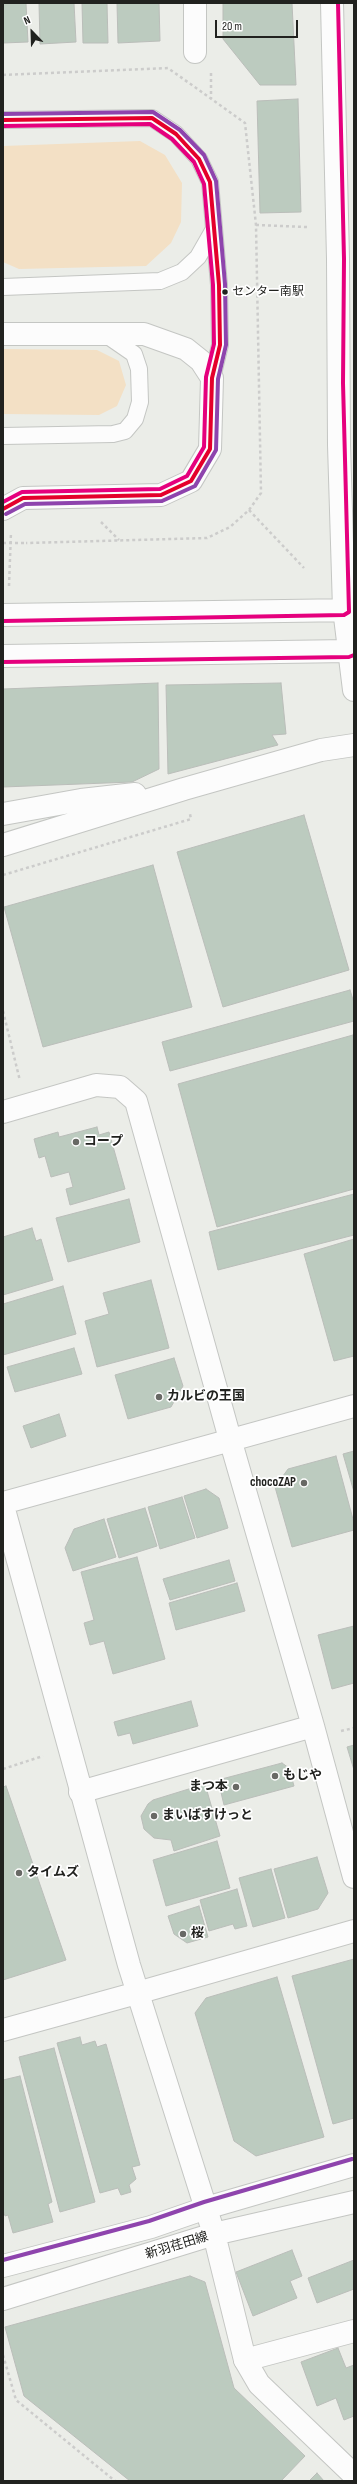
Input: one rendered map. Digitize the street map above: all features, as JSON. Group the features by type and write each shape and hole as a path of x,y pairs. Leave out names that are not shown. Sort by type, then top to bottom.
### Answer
{"street":[{"path":"195,3 195,52"},
{"path":"332,3 338,252 337,382 354,690"},
{"path":"3,334 102,332 144,334 173,343 186,349 201,361 212,378 210,449 191,481 161,495 24,498 3,509"},
{"path":"3,615 349,609"},
{"path":"3,656 351,649"},
{"path":"3,845 184,788 321,750 354,745"},
{"path":"3,814 81,800 184,788"},
{"path":"3,1112 96,1085 120,1087 136,1101 230,1439 314,1726 354,1876"},
{"path":"354,1406 230,1439 3,1505 80,1792 137,1993 214,2234 245,2360 259,2384 354,2476"},
{"path":"80,1792 314,1726"},
{"path":"3,2030 354,1931"},
{"name":"新羽荏田線","path":"3,2266 152,2227 206,2208 354,2165"},
{"name":"新羽荏田線","path":"3,2299 214,2234 354,2202"},
{"path":"245,2360 354,2331"}],"lane":[{"path":"3,120 152,118 176,134 199,159 210,182 219,285 220,345 212,378"},
{"path":"3,287 160,281 182,272 198,257 214,229"},
{"path":"3,436 113,434 125,431 136,419 140,402 139,368 134,354 102,332"}],"path":[{"path":"256,225 307,227"},
{"path":"249,510 304,568"},
{"path":"99,520 119,540"},
{"path":"10,586 12,531"},
{"path":"3,544 104,541"},
{"path":"3,875 192,819 184,788"},
{"path":"3,1012 21,1084"},
{"path":"334,1733 354,1728"},
{"path":"3,1768 43,1756"},
{"path":"3,2355 16,2400 115,2481"}],"shaded area":[{"path":"140,141 165,155 182,183 181,222 171,243 146,266 19,269 3,262 3,146"},
{"path":"3,349 97,350 119,361 126,385 117,406 99,415 3,414"}],"building":[{"path":"3,3 26,3 28,42 3,43"},
{"path":"39,3 74,3 76,42 40,44"},
{"path":"82,3 107,3 108,43 83,43"},
{"path":"117,3 159,3 160,41 118,43"},
{"path":"223,3 292,3 296,85 260,85 223,39"},
{"path":"298,99 301,212 260,213 257,101"},
{"path":"158,683 159,769 132,782 3,787 3,689"},
{"path":"281,683 286,734 272,735 278,745 168,774 166,685"},
{"path":"304,815 349,970 223,1007 177,852"},
{"path":"153,865 192,1007 43,1047 4,907"},
{"path":"350,990 354,1003 354,1021 170,1071 162,1042"},
{"path":"353,1035 354,1189 217,1227 178,1084"},
{"path":"97,1127 99,1135 109,1132 125,1189 70,1205 66,1189 73,1187 69,1172 51,1177 45,1156 39,1158 34,1139 58,1132 59,1137"},
{"path":"354,1194 354,1235 218,1270 209,1232"},
{"path":"129,1199 140,1242 68,1262 56,1218"},
{"path":"32,1228 36,1241 41,1239 53,1280 3,1295 3,1237"},
{"path":"354,1239 354,1356 334,1361 304,1254"},
{"path":"151,1280 169,1348 97,1367 85,1321 109,1314 103,1293"},
{"path":"63,1286 76,1334 3,1355 3,1304"},
{"path":"74,1348 82,1374 15,1392 7,1367"},
{"path":"174,1358 183,1386 171,1407 128,1419 115,1375"},
{"path":"59,1414 66,1436 31,1448 23,1426"},
{"path":"354,1451 354,1492 343,1454"},
{"path":"336,1456 354,1523 354,1530 292,1547 275,1487 288,1469"},
{"path":"206,1489 219,1498 228,1528 197,1538 184,1496"},
{"path":"182,1497 195,1538 160,1549 148,1507"},
{"path":"145,1508 157,1546 119,1558 107,1519"},
{"path":"104,1519 116,1557 73,1571 65,1548 74,1529"},
{"path":"137,1557 165,1659 113,1674 104,1641 90,1645 84,1623 94,1620 81,1572"},
{"path":"229,1560 235,1581 170,1600 163,1579"},
{"path":"237,1583 245,1611 176,1630 169,1603"},
{"path":"354,1626 354,1683 332,1689 318,1635"},
{"path":"191,1701 198,1726 133,1744 130,1733 118,1736 114,1722"},
{"path":"354,1745 354,1770 347,1747"},
{"path":"282,1763 289,1768 294,1786 224,1805 218,1780"},
{"path":"205,1784 220,1836 174,1851 171,1840 154,1838 144,1829 141,1816 148,1804 153,1800"},
{"name":"タイムズ","path":"6,1786 66,1960 3,1980 3,1787"},
{"path":"217,1841 230,1888 166,1906 153,1860"},
{"path":"317,1857 328,1893 318,1909 288,1918 274,1869"},
{"path":"271,1869 285,1918 253,1927 239,1878"},
{"path":"237,1889 247,1926 235,1929 233,1924 209,1931 200,1900"},
{"path":"199,1906 208,1937 187,1943 174,1934 168,1916"},
{"path":"354,1959 354,2118 333,2124 292,1976"},
{"path":"277,1977 324,2137 256,2156 234,2141 195,2013 206,1998"},
{"path":"80,2037 82,2045 95,2041 97,2047 106,2044 140,2165 132,2167 136,2179 129,2185 131,2192 121,2195 118,2188 100,2193 57,2043"},
{"path":"54,2048 95,2202 60,2212 19,2057"},
{"path":"20,2076 52,2202 48,2204 53,2222 13,2233 8,2215 5,2216 3,2210 3,2080"},
{"path":"292,2250 302,2276 290,2281 297,2298 253,2316 236,2272"},
{"path":"354,2260 354,2289 317,2303 308,2278"},
{"path":"190,2276 205,2282 234,2388 305,2456 281,2481 130,2481 24,2396 5,2327"},
{"path":"338,2348 346,2368 354,2365 354,2416 344,2420 336,2398 317,2406 301,2362"},
{"path":"317,2473 324,2481 309,2481"}],"transit line":[{"path":"3,621 344,615 349,612 343,383 344,259 338,3"},
{"path":"3,114 153,112 180,130 204,155 216,181 225,284 226,345 218,379 216,450 195,486 162,501 25,504 6,514"},
{"path":"3,120 152,118 176,134 199,159 210,182 219,285 220,345 212,378 210,449 191,481 161,495 23,498 3,509"},
{"path":"3,126 150,124 172,139 194,162 204,184 213,285 214,344 206,377 204,447 187,476 160,489 22,492 3,502"},
{"path":"3,662 349,657 354,655"},
{"path":"3,2260 149,2221 204,2202 352,2159"}],"place":[{"name":"センター南駅","path":"225,292"},
{"name":"コープ","path":"76,1142"},
{"name":"カルビの王国","path":"159,1397"},
{"name":"chocoZAP","path":"304,1483"},
{"name":"もじや","path":"275,1776"},
{"name":"まつ本","path":"236,1787"},
{"name":"まいばすけっと","path":"154,1816"},
{"name":"タイムズ","path":"19,1873"},
{"name":"桜","path":"183,1934"}]}
